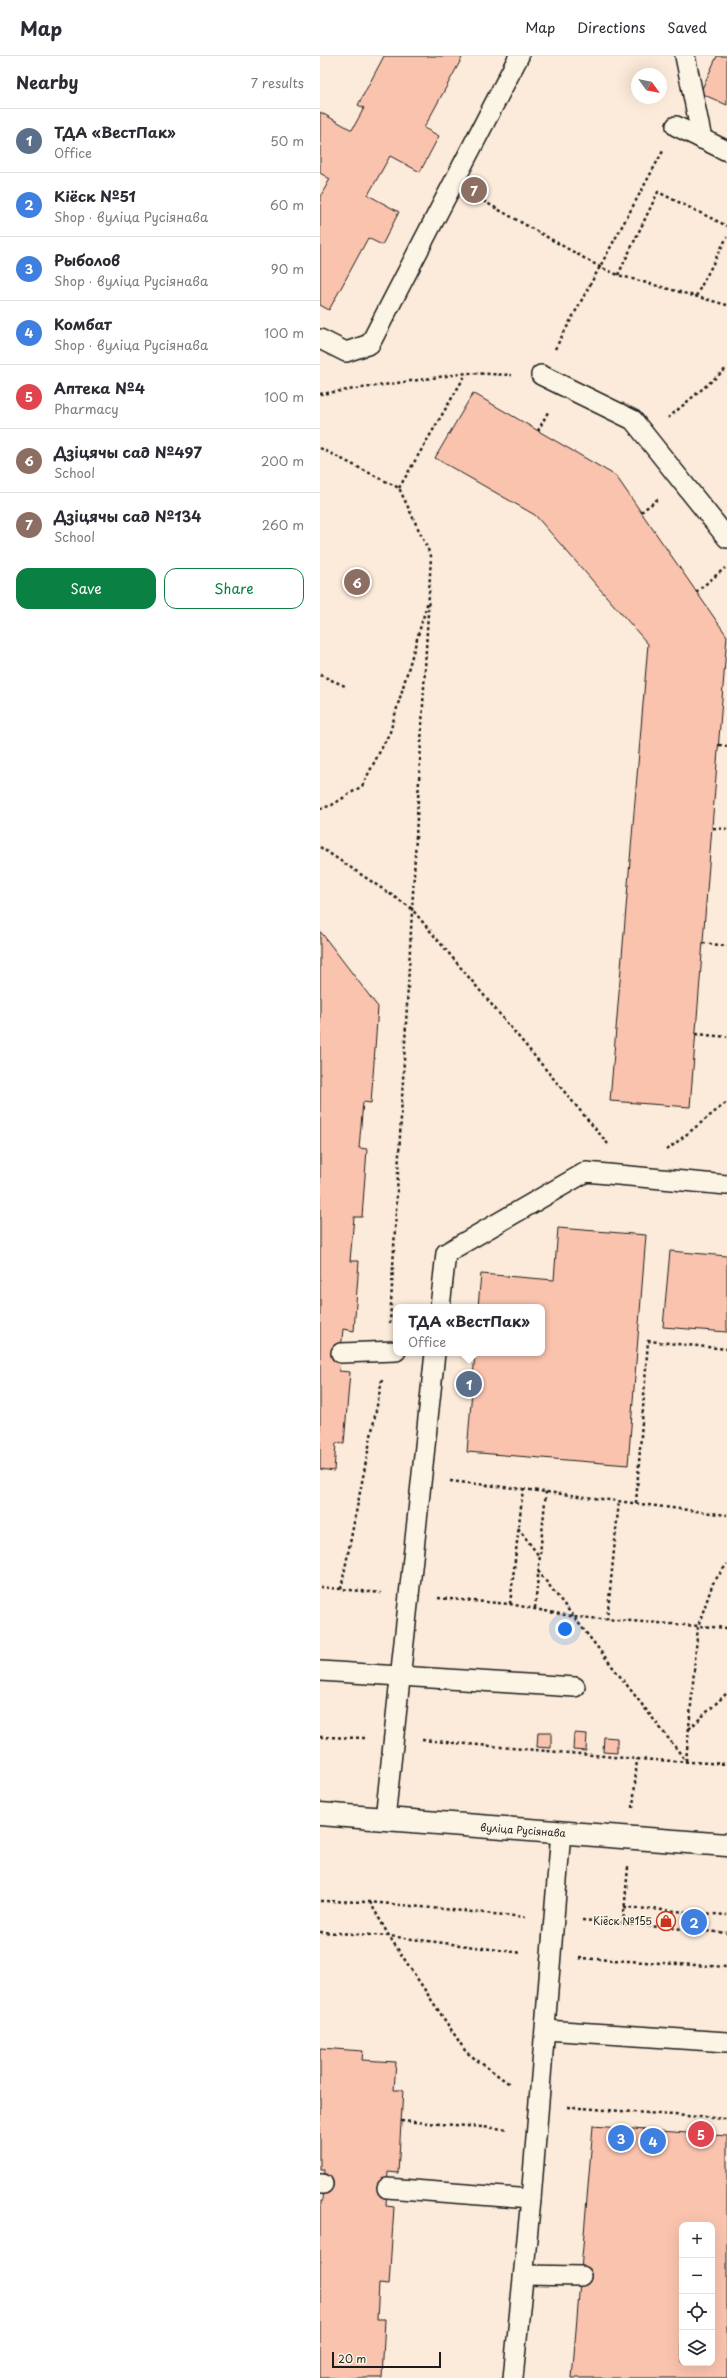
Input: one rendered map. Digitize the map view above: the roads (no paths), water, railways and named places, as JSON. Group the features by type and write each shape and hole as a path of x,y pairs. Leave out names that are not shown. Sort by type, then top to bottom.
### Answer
{"main road":[{"name":"вуліца Русіянава","path":"320,1814 727,1845"}],"lane":[{"path":"320,339 346,352 370,344 519,56"},
{"path":"685,56 702,139"},
{"path":"676,126 727,151"},
{"path":"541,375 633,420 727,538"},
{"path":"440,1304 446,1253 586,1172 727,1185"},
{"path":"341,1353 392,1351"},
{"path":"385,1819 435,1356"},
{"path":"320,1671 575,1687"},
{"path":"513,2378 524,2275 546,2030 552,1956 553,1918 561,1832"},
{"path":"546,2030 727,2042"},
{"path":"387,2188 531,2199"},
{"path":"524,2275 581,2276"}],"place":[{"name":"Дзіцячы сад №134","path":"474,190"},
{"name":"Дзіцячы сад №497","path":"357,582"},
{"name":"ТДА «ВестПак»","path":"469,1384"},
{"name":"Кіёск №155","path":"666,1921"},
{"name":"Кіёск №51","path":"694,1922"},
{"name":"Аптека №4","path":"701,2134"},
{"name":"Рыболов","path":"621,2138"},
{"name":"Комбат","path":"653,2141"}]}
